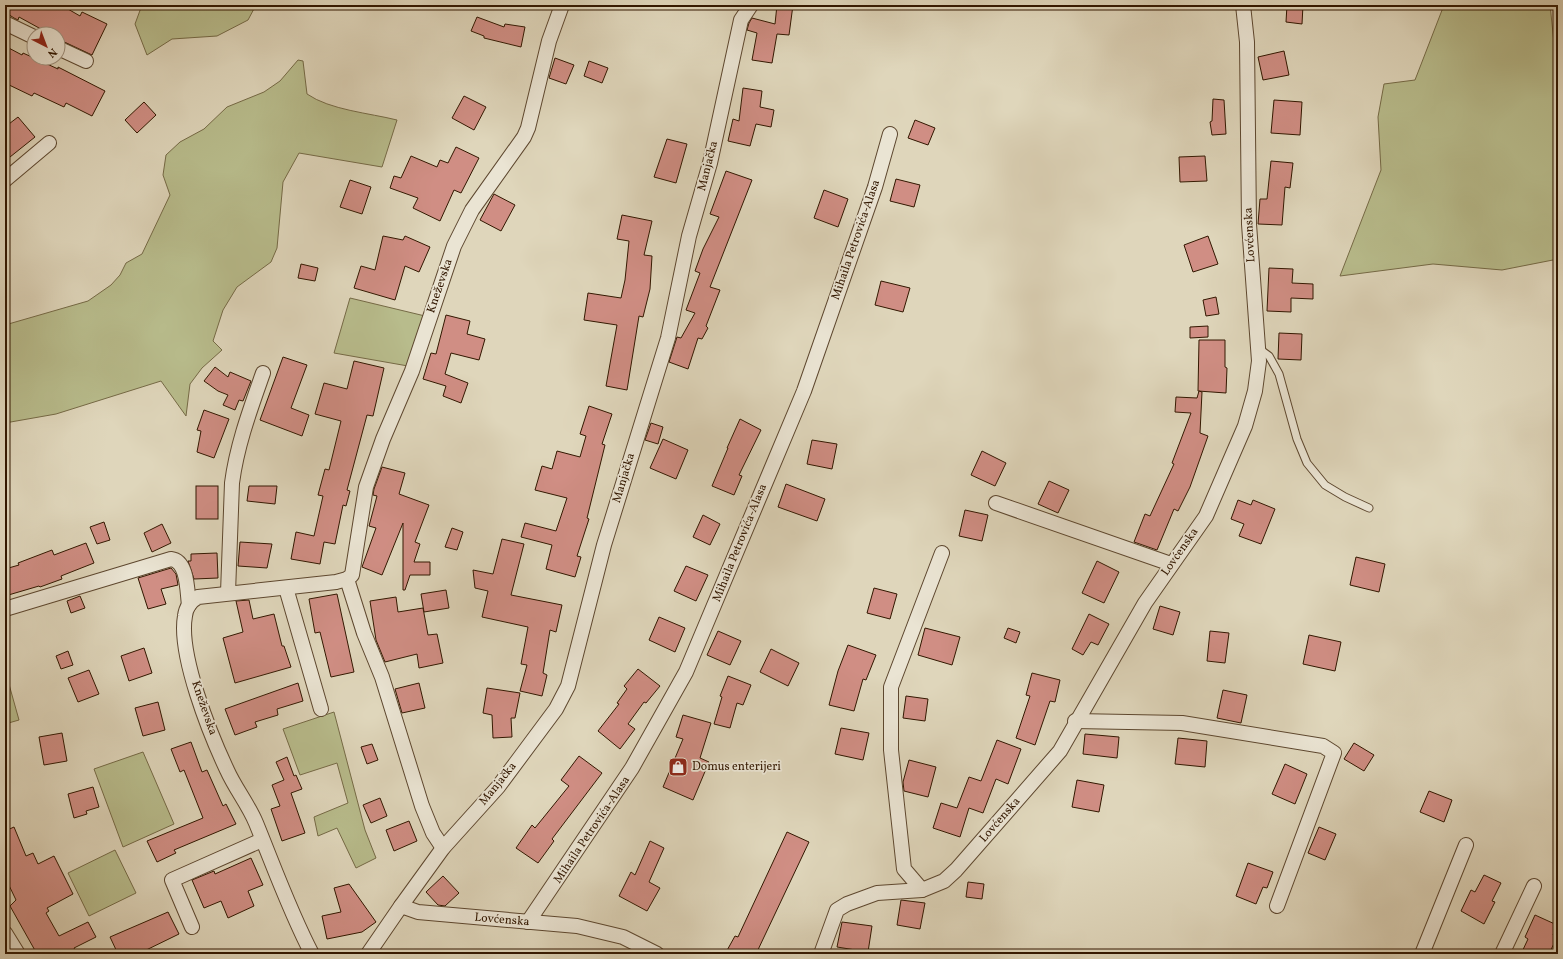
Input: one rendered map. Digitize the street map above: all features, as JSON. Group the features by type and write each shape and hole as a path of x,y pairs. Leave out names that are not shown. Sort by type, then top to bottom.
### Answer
{"street":[{"name":"Kneževska","path":"347,579 354,570 366,487 382,439 412,371 454,246 472,210 524,137 528,128 549,41 562,5"},
{"name":"Manjačka","path":"401,906 443,848 498,787 556,709 568,686 604,545 668,338 689,236 710,163 741,20 751,5"},
{"name":"Lovćenska","path":"821,954 837,910 847,904 877,893 922,890 944,881 956,870 1060,751 1075,721 1145,603 1206,516 1245,426 1255,391 1259,361 1249,224 1247,42 1243,5"},
{"path":"5,23 26,32"},
{"path":"66,52 86,61"},
{"name":"Mihaila Petrovića-Alasa","path":"528,922 632,768 686,672 804,391 875,187 890,134"},
{"path":"5,180 49,143"},
{"path":"228,593 234,466 243,431 263,373"},
{"path":"996,503 1171,564"},
{"path":"922,890 904,869 891,750 891,687 942,553"},
{"path":"5,609 171,558 176,559 183,566 189,605"},
{"path":"189,605 198,597 336,582 347,579 364,633 382,677 422,806 433,833 443,848"},
{"path":"286,588 321,709"},
{"name":"Kneževska","path":"189,605 185,616 185,635 194,684 204,713 227,771 248,807 302,935 312,954"},
{"path":"1075,721 1182,723 1323,746 1334,753 1277,906"},
{"path":"192,927 172,880 262,840"},
{"path":"1422,954 1466,845"},
{"path":"1502,954 1534,886"},
{"path":"368,954 401,906"},
{"name":"Lovćenska","path":"401,906 418,912 577,926 623,937 657,954"},
{"path":"5,933 18,954"}],"lane":[{"path":"1258,348 1269,356 1279,374 1297,439 1311,468 1325,485 1369,508"}],"green space":[{"path":"142,5 256,5 248,20 217,36 172,39 147,55 135,24"},
{"path":"1444,5 1550,5 1558,80 1558,259 1502,270 1433,264 1340,276 1381,170 1378,117 1384,84 1415,80"},
{"path":"298,60 303,61 307,94 327,104 397,120 382,167 299,153 283,182 277,248 271,262 237,287 223,310 213,341 222,350 202,368 190,384 186,416 161,381 56,414 5,423 5,325 88,301 111,285 120,275 126,263 142,254 170,195 163,175 166,155 180,142 204,129 227,107 264,92 280,81"},
{"path":"350,298 425,316 408,366 334,353"},
{"path":"5,670 19,720 5,724"},
{"path":"334,712 365,830 376,858 356,868 337,828 318,836 314,817 348,803 337,763 300,775 283,729"},
{"path":"143,752 174,824 123,847 94,769"},
{"path":"115,850 136,893 89,916 68,873"}],"building":[{"path":"5,5 61,5 80,16 82,12 107,24 92,55 66,43 66,26 35,26 19,17 18,20 5,12"},
{"path":"777,5 793,5 789,35 777,34 772,63 752,60 757,33 747,30 749,23 752,18 775,24"},
{"path":"1287,5 1303,5 1302,24 1286,22"},
{"path":"477,17 504,27 505,24 525,27 521,47 484,38 484,36 471,31"},
{"path":"5,46 22,55 23,53 26,54 26,66 51,66 58,69 58,67 105,91 92,116 66,103 64,107 34,93 32,96 5,83"},
{"path":"1284,51 1289,75 1263,80 1258,57"},
{"path":"555,58 574,65 566,84 549,78"},
{"path":"589,61 608,68 602,83 584,76"},
{"path":"743,88 762,91 760,107 774,110 771,127 756,124 750,146 728,141 733,119 739,121"},
{"path":"464,96 486,107 474,130 452,118"},
{"path":"1213,99 1224,100 1226,134 1212,135 1210,122 1212,121"},
{"path":"1274,100 1302,102 1300,135 1271,133"},
{"path":"144,102 156,115 137,133 125,120"},
{"path":"18,117 35,137 5,161 5,127"},
{"path":"915,120 935,128 928,145 908,138"},
{"path":"667,139 687,144 676,183 654,177"},
{"path":"456,147 479,158 461,193 454,190 440,221 413,208 418,198 390,188 394,176 401,178 411,156 437,167 440,160 448,163"},
{"path":"1205,156 1207,181 1180,182 1179,157"},
{"path":"1271,161 1293,163 1290,188 1285,187 1282,225 1258,224 1260,199 1267,199"},
{"path":"726,171 752,180 710,287 720,290 706,326 708,328 702,339 698,338 688,369 669,362 677,337 681,338 695,313 686,310 700,273 695,271 703,249 719,217 710,214"},
{"path":"896,179 920,185 914,207 890,201"},
{"path":"350,180 371,187 362,214 340,207"},
{"path":"824,190 848,199 838,227 814,218"},
{"path":"494,194 515,205 501,231 480,220"},
{"path":"622,215 652,221 644,255 652,256 650,289 643,317 639,316 627,390 606,386 617,325 584,320 588,293 621,298 625,280 629,241 617,239"},
{"path":"383,236 403,240 405,236 430,247 419,272 405,266 395,300 354,288 361,266 375,270"},
{"path":"1208,236 1218,264 1193,272 1184,245"},
{"path":"301,264 318,268 315,281 298,278"},
{"path":"1269,268 1293,269 1292,283 1313,284 1313,299 1291,298 1291,312 1267,311"},
{"path":"881,281 910,288 903,312 875,305"},
{"path":"1216,297 1219,314 1206,316 1203,300"},
{"path":"446,315 470,321 467,334 485,339 479,360 451,353 445,374 468,383 461,403 443,396 446,386 423,379 431,353 436,354"},
{"path":"1208,326 1208,337 1190,338 1190,327"},
{"path":"1279,333 1302,334 1301,360 1278,359"},
{"path":"1199,340 1225,340 1225,367 1227,368 1226,393 1198,391"},
{"path":"283,357 307,365 291,408 309,415 302,436 260,420"},
{"path":"354,361 384,368 373,416 367,415 347,490 350,491 346,506 343,505 335,544 324,542 320,564 291,559 296,532 314,536 323,496 318,495 325,469 329,470 341,421 315,414 324,383 347,389"},
{"path":"215,367 228,377 230,372 251,381 243,401 239,400 235,410 223,405 228,395 218,391 204,381"},
{"path":"1199,391 1202,392 1200,433 1208,436 1190,487 1178,511 1174,509 1157,550 1134,542 1145,514 1150,516 1174,464 1172,463 1191,413 1175,412 1176,397 1197,398"},
{"path":"589,406 612,414 602,444 605,445 587,518 589,519 577,556 581,557 575,577 546,569 552,545 521,537 525,523 556,531 567,498 535,490 542,466 552,469 557,451 580,457 586,436 580,434"},
{"path":"204,410 229,419 214,458 197,452 201,431 197,430"},
{"path":"740,419 761,430 739,475 742,476 734,495 712,486"},
{"path":"651,423 663,427 658,444 645,440"},
{"path":"663,439 688,450 676,479 650,468"},
{"path":"812,440 837,444 832,469 807,464"},
{"path":"982,451 1006,463 995,486 971,475"},
{"path":"382,467 405,473 399,494 429,505 415,542 420,544 414,562 430,562 430,575 410,575 405,590 403,590 403,523 382,575 362,567 376,528 369,526 377,496 373,495 374,489"},
{"path":"1049,481 1069,490 1058,513 1038,504"},
{"path":"786,484 825,499 817,521 778,507"},
{"path":"196,486 218,486 218,519 196,519"},
{"path":"249,486 277,486 275,504 247,501"},
{"path":"1238,500 1251,505 1253,500 1275,509 1261,544 1239,536 1244,524 1231,519"},
{"path":"965,510 988,515 982,541 959,536"},
{"path":"703,515 720,524 710,545 693,537"},
{"path":"104,522 110,540 97,544 90,527"},
{"path":"162,524 171,543 152,552 144,533"},
{"path":"452,528 463,532 457,550 445,547"},
{"path":"502,539 524,544 511,595 562,605 556,632 550,630 543,673 547,675 542,696 520,691 527,665 521,664 528,627 482,617 488,591 475,588 473,570 493,574"},
{"path":"240,542 272,544 267,568 238,566"},
{"path":"86,543 94,563 61,576 62,579 40,587 39,586 5,596 5,569 19,565 18,563 52,550 54,555"},
{"path":"217,553 218,578 194,579 188,561 191,561 191,554"},
{"path":"1356,557 1385,564 1379,592 1350,585"},
{"path":"1097,561 1119,572 1104,603 1082,593"},
{"path":"686,566 708,575 696,601 674,591"},
{"path":"171,568 176,574 178,585 161,589 166,604 148,609 138,578"},
{"path":"874,588 897,594 890,619 867,613"},
{"path":"446,590 449,608 424,612 421,594"},
{"path":"337,594 354,672 331,677 320,632 315,633 309,599"},
{"path":"80,596 85,608 71,613 67,601"},
{"path":"396,597 398,612 423,608 428,635 437,634 443,663 419,668 417,654 385,662 376,640 370,601"},
{"path":"249,600 253,619 274,614 282,646 284,646 291,667 235,683 223,638 243,632 236,601"},
{"path":"1160,606 1180,612 1173,635 1153,629"},
{"path":"1089,614 1109,624 1098,645 1091,642 1083,655 1072,649"},
{"path":"659,617 685,628 675,652 649,640"},
{"path":"925,628 960,637 952,665 918,655"},
{"path":"1008,628 1020,632 1016,643 1004,638"},
{"path":"718,631 741,641 730,665 707,655"},
{"path":"1210,631 1229,633 1225,663 1207,661"},
{"path":"1309,635 1341,642 1335,671 1303,664"},
{"path":"848,645 876,655 866,680 863,679 854,711 829,705 838,671"},
{"path":"144,648 152,673 129,681 121,656"},
{"path":"771,649 799,663 788,686 760,672"},
{"path":"68,651 73,665 61,669 56,656"},
{"path":"638,669 660,686 646,703 644,702 628,724 635,729 620,749 598,731 619,704 617,703 627,689 624,686"},
{"path":"89,670 99,694 78,702 68,678"},
{"path":"1032,673 1060,680 1055,702 1050,701 1035,745 1016,738 1030,696 1026,695"},
{"path":"728,676 751,685 743,705 737,703 730,728 714,724 722,697 720,696"},
{"path":"298,683 303,701 277,709 278,715 255,722 257,727 235,735 225,709"},
{"path":"419,683 425,708 402,713 395,689"},
{"path":"487,688 520,693 515,718 511,718 512,737 493,738 492,715 483,713"},
{"path":"1223,690 1247,695 1241,723 1217,718"},
{"path":"906,696 928,699 925,721 903,718"},
{"path":"158,702 165,730 143,736 135,708"},
{"path":"683,715 711,723 700,758 709,762 693,800 663,787 683,739 676,737"},
{"path":"841,728 869,733 863,760 835,754"},
{"path":"62,733 67,761 44,765 39,737"},
{"path":"1085,734 1119,737 1117,758 1083,754"},
{"path":"1178,738 1207,741 1205,767 1175,764"},
{"path":"997,740 1021,749 1008,784 996,779 983,813 969,808 960,837 933,828 941,803 957,808 969,777 981,781"},
{"path":"191,742 202,772 207,770 223,806 226,804 236,824 174,850 176,853 157,862 147,841 203,818 184,770 180,772 171,749"},
{"path":"1354,743 1374,755 1364,771 1344,759"},
{"path":"372,744 378,760 367,764 361,747"},
{"path":"579,756 602,773 552,839 554,841 538,863 516,848 532,825 535,828 569,786 561,780"},
{"path":"287,757 294,776 296,775 302,789 291,793 305,833 282,841 271,809 280,806 272,785 284,780 276,762"},
{"path":"909,760 936,767 928,797 904,791 903,782"},
{"path":"1285,764 1307,774 1295,804 1272,794"},
{"path":"1077,780 1104,785 1099,812 1072,807"},
{"path":"93,787 99,807 86,811 87,814 74,818 68,794"},
{"path":"1429,791 1452,800 1444,822 1420,812"},
{"path":"380,798 387,816 371,823 363,805"},
{"path":"409,821 417,841 394,851 386,830"},
{"path":"14,827 26,856 33,853 38,864 54,856 73,894 47,908 49,911 46,913 59,936 88,922 96,937 74,948 77,954 37,954 10,906 16,900 5,877 5,831"},
{"path":"1319,827 1336,834 1325,860 1308,853"},
{"path":"787,832 809,842 756,954 725,954 735,936 738,937"},
{"path":"650,841 664,848 649,882 660,888 647,911 619,896 631,872 635,875"},
{"path":"251,858 263,885 248,891 254,906 228,918 221,901 204,908 192,880 214,871 215,874"},
{"path":"1248,863 1273,872 1267,888 1263,887 1256,904 1236,896"},
{"path":"1484,875 1501,883 1492,901 1495,902 1484,924 1461,911 1471,890 1475,892"},
{"path":"443,876 459,893 445,906 438,905 426,892"},
{"path":"968,882 984,884 982,899 966,897"},
{"path":"349,884 376,922 362,932 327,939 322,916 341,912 334,888"},
{"path":"901,900 925,903 920,929 897,925"},
{"path":"168,912 179,934 138,954 118,954 110,937"},
{"path":"1535,915 1557,925 1553,935 1557,937 1549,954 1521,954 1528,939 1525,937"},
{"path":"842,922 872,926 868,952 837,947"}],"place":[{"name":"Domus enterijeri","path":"678,767"}]}
